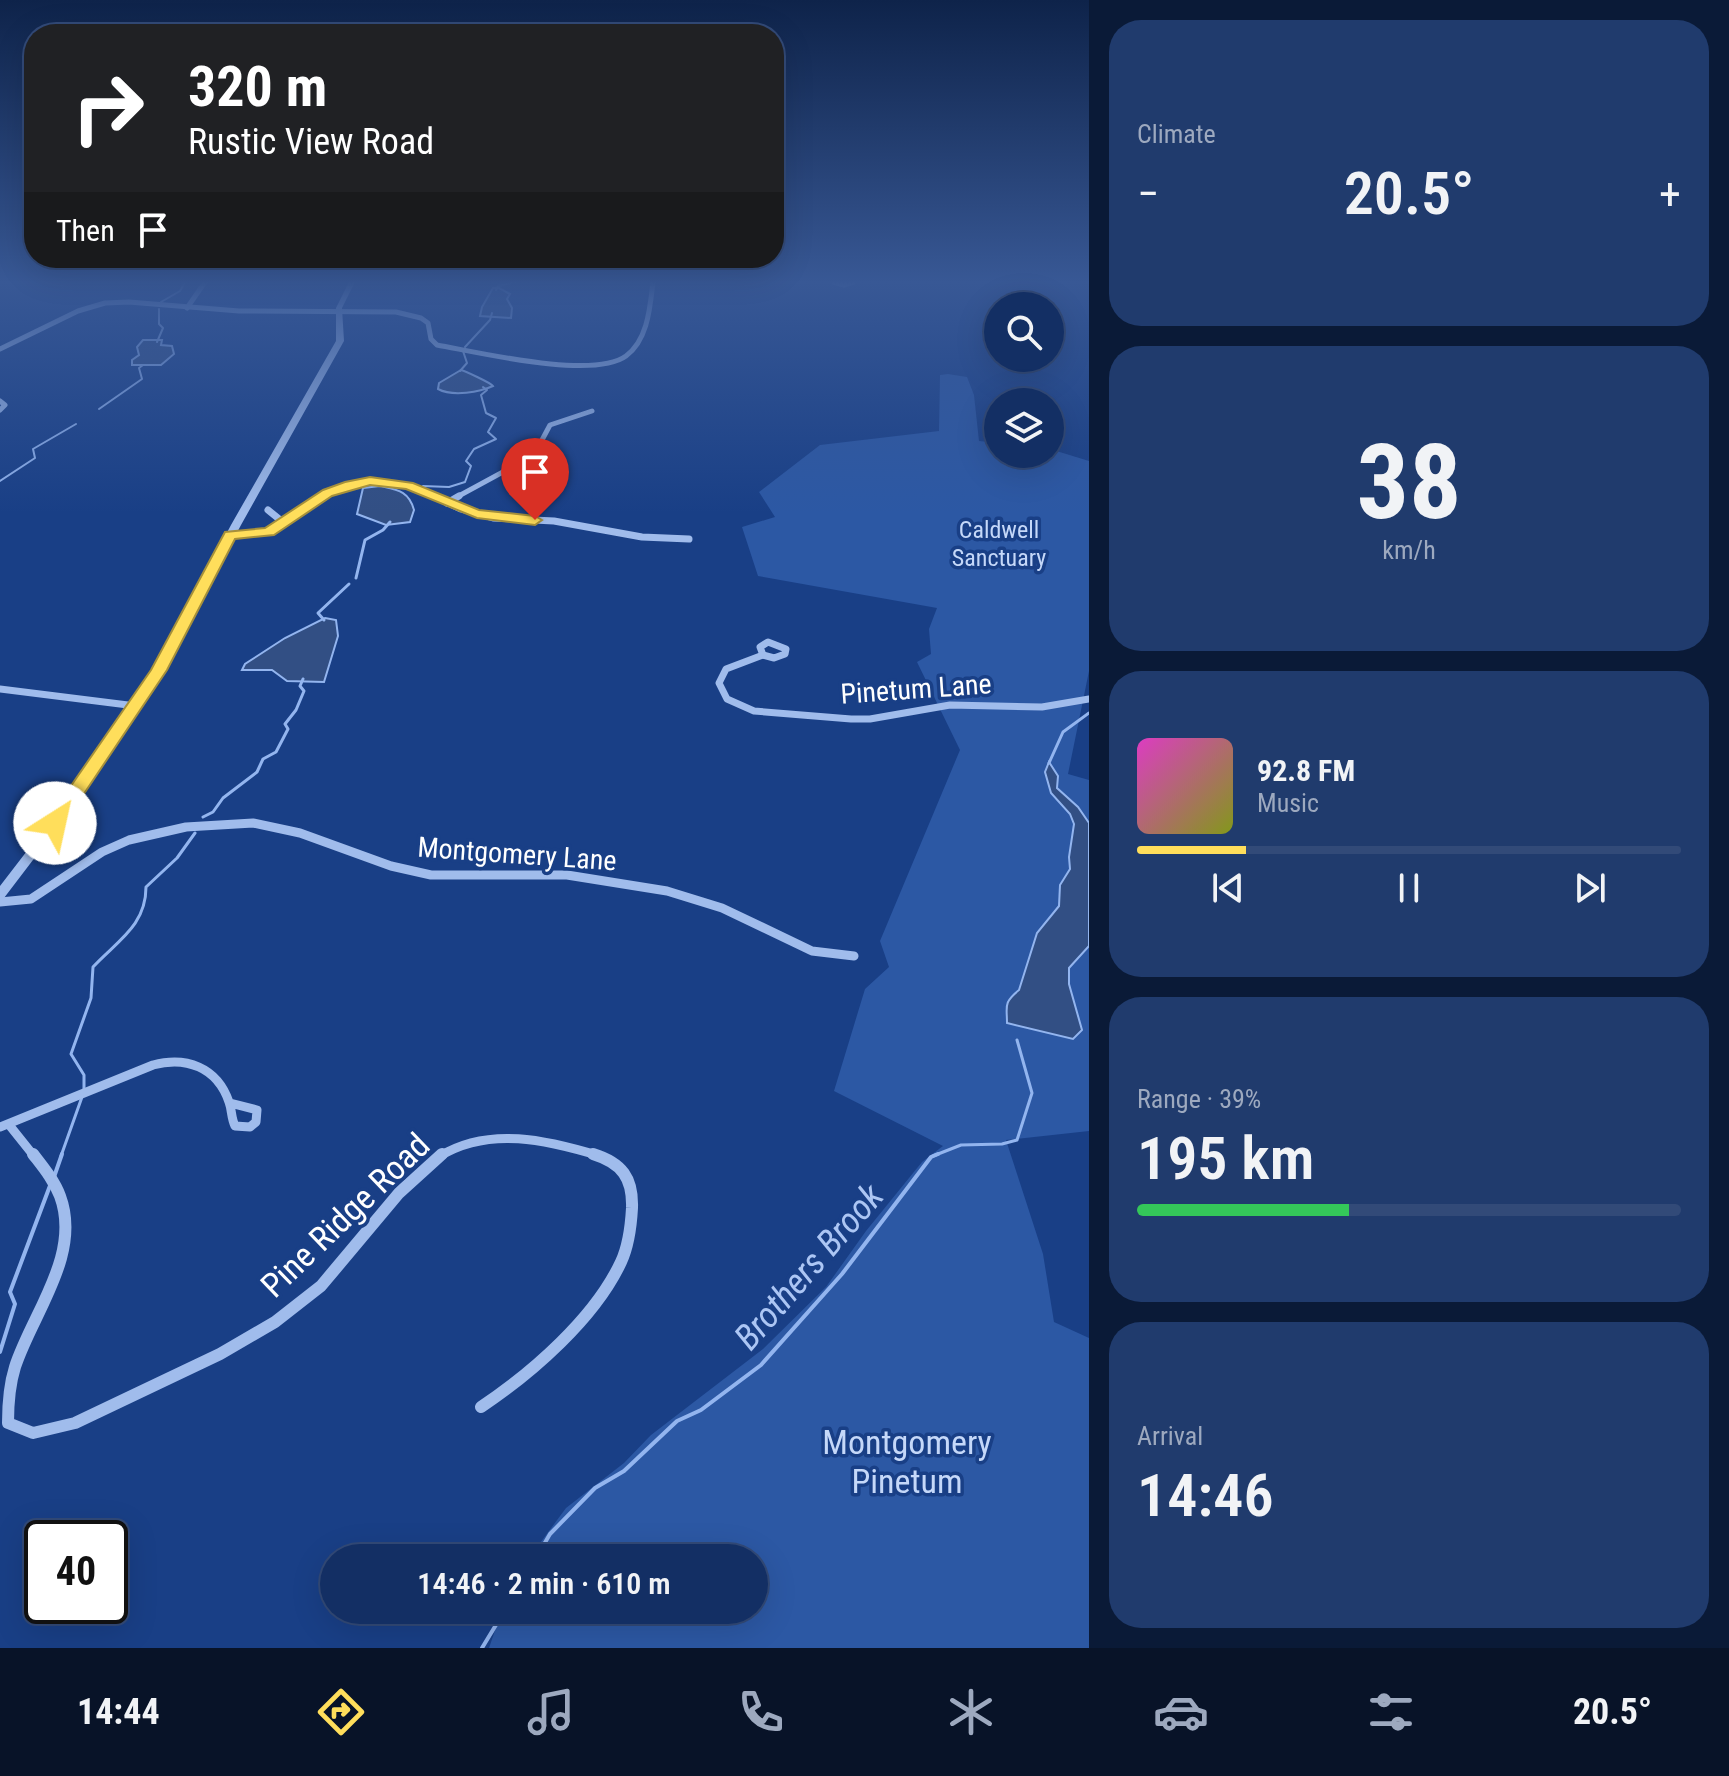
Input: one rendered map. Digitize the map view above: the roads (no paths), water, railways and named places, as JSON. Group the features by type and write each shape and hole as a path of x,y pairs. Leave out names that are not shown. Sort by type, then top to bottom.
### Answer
{"street":[{"path":"0,895 64,811 136,706 177,639 230,535 331,359"},
{"path":"536,359 587,366 621,359"},
{"path":"0,401 5,405 0,410"},
{"path":"447,503 534,455 550,425 592,411"},
{"path":"230,535 259,535 284,523 327,493 360,482 408,485 447,503 493,518 554,521 642,537 689,539"},
{"path":"268,510 284,523"},
{"name":"Pinetum Lane","path":"763,655 726,669 719,683 727,699 739,707 763,712 870,719 950,705 1042,707 1089,699"},
{"path":"0,689 136,706"},
{"name":"Montgomery Lane","path":"0,902 26,902 92,856 157,833 210,824 257,824 297,831 414,872 456,877 565,875 672,893 718,907 816,952 854,956"},
{"name":"Pine Ridge Road","path":"230,1103 213,1076 197,1062 167,1060 5,1126 50,1180 63,1206 64,1221 60,1256 14,1363 7,1392 8,1423 17,1430 31,1434 46,1433 75,1423 273,1323 321,1286 416,1177 435,1160 465,1143 499,1136 581,1151 612,1163 624,1171 632,1196 631,1229 618,1269 572,1326 510,1389 481,1407"}],"waterway":[{"path":"460,371 467,363 466,359"},
{"path":"99,409 142,379 139,368 143,365"},
{"path":"423,486 449,487 465,482 471,466 466,461 474,449 496,439 488,432 496,418 486,413 481,395 487,390 483,387"},
{"path":"0,481 35,458 33,449 76,424"},
{"path":"356,578 365,540 383,530 390,522"},
{"path":"324,620 318,613 349,584"},
{"path":"203,817 213,812 223,798 257,772 263,759 276,752 288,729 285,724 296,710 304,691 300,686 303,679"},
{"name":"Brothers Brook","path":"1049,763 1063,732 1089,713"},
{"path":"84,1090 84,1075 71,1054 91,998 93,967 136,923 145,901 146,887 177,858 195,833"},
{"name":"Brothers Brook","path":"937,1154 961,1145 1002,1144 1017,1140 1032,1093 1017,1040"},
{"path":"61,1156 82,1097"},
{"path":"54,1177 62,1154"},
{"name":"Brothers Brook","path":"544,1544 550,1534 595,1488 624,1471 677,1421 701,1410 761,1365 842,1274 931,1157 937,1154"},
{"name":"Brothers Brook","path":"933,1156 937,1154"},
{"path":"0,1352 15,1304 10,1292 51,1183"},
{"name":"Brothers Brook","path":"482,1648 497,1624"}],"park label":[{"name":"Caldwell Sanctuary","path":"999,544"},
{"name":"Montgomery Pinetum","path":"907,1462"}]}
